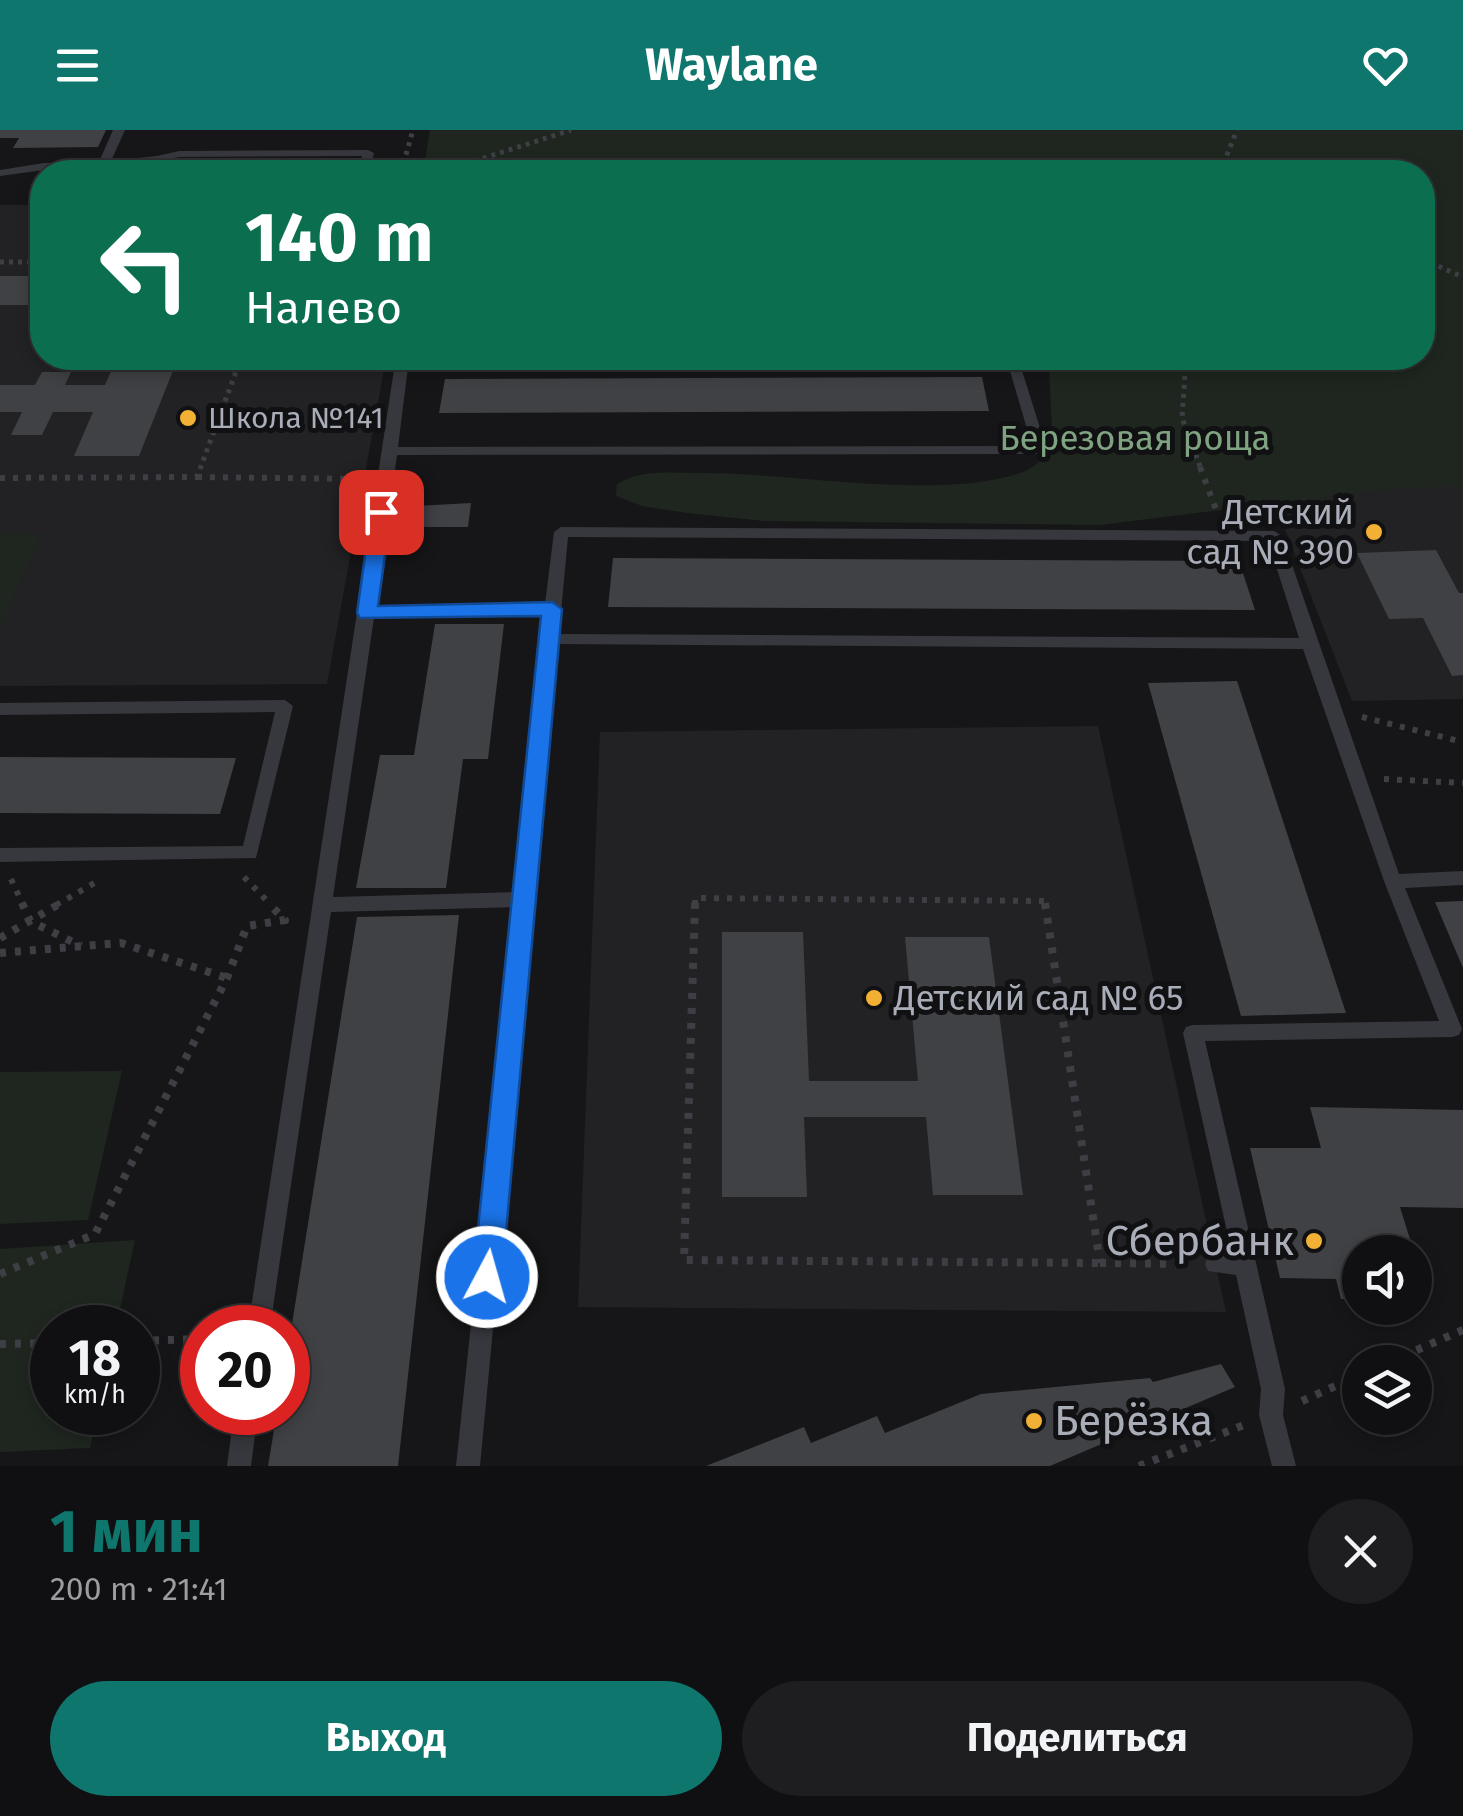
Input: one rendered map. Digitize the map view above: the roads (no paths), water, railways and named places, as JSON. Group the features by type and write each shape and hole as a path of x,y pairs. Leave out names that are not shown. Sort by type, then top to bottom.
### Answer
{"lane":[{"path":"106,160 119,130"},
{"path":"162,160 179,154 368,153 367,160"},
{"path":"0,174 30,167"},
{"path":"262,1305 401,370"},
{"path":"390,451 1040,450 1016,370"},
{"path":"468,1466 561,532 1274,536 1308,644 1393,880 1457,1029 1193,1033 1273,1389 1270,1415 1284,1466"},
{"path":"367,613 552,609"},
{"path":"551,639 1308,644"},
{"path":"0,709 285,706 250,852 0,856"},
{"path":"1393,880 1463,878"},
{"path":"323,905 525,899"},
{"path":"1216,1264 1245,1265"},
{"path":"238,1466 243,1435"}],"place":[{"name":"Школа №141","path":"188,418"},
{"name":"Детский сад № 390","path":"1374,532"},
{"name":"Детский сад № 65","path":"874,998"},
{"name":"Сбербанк","path":"1314,1241"},
{"name":"Берёзка","path":"1034,1421"}],"park label":[{"name":"Березовая роща","path":"1135,438"}]}
